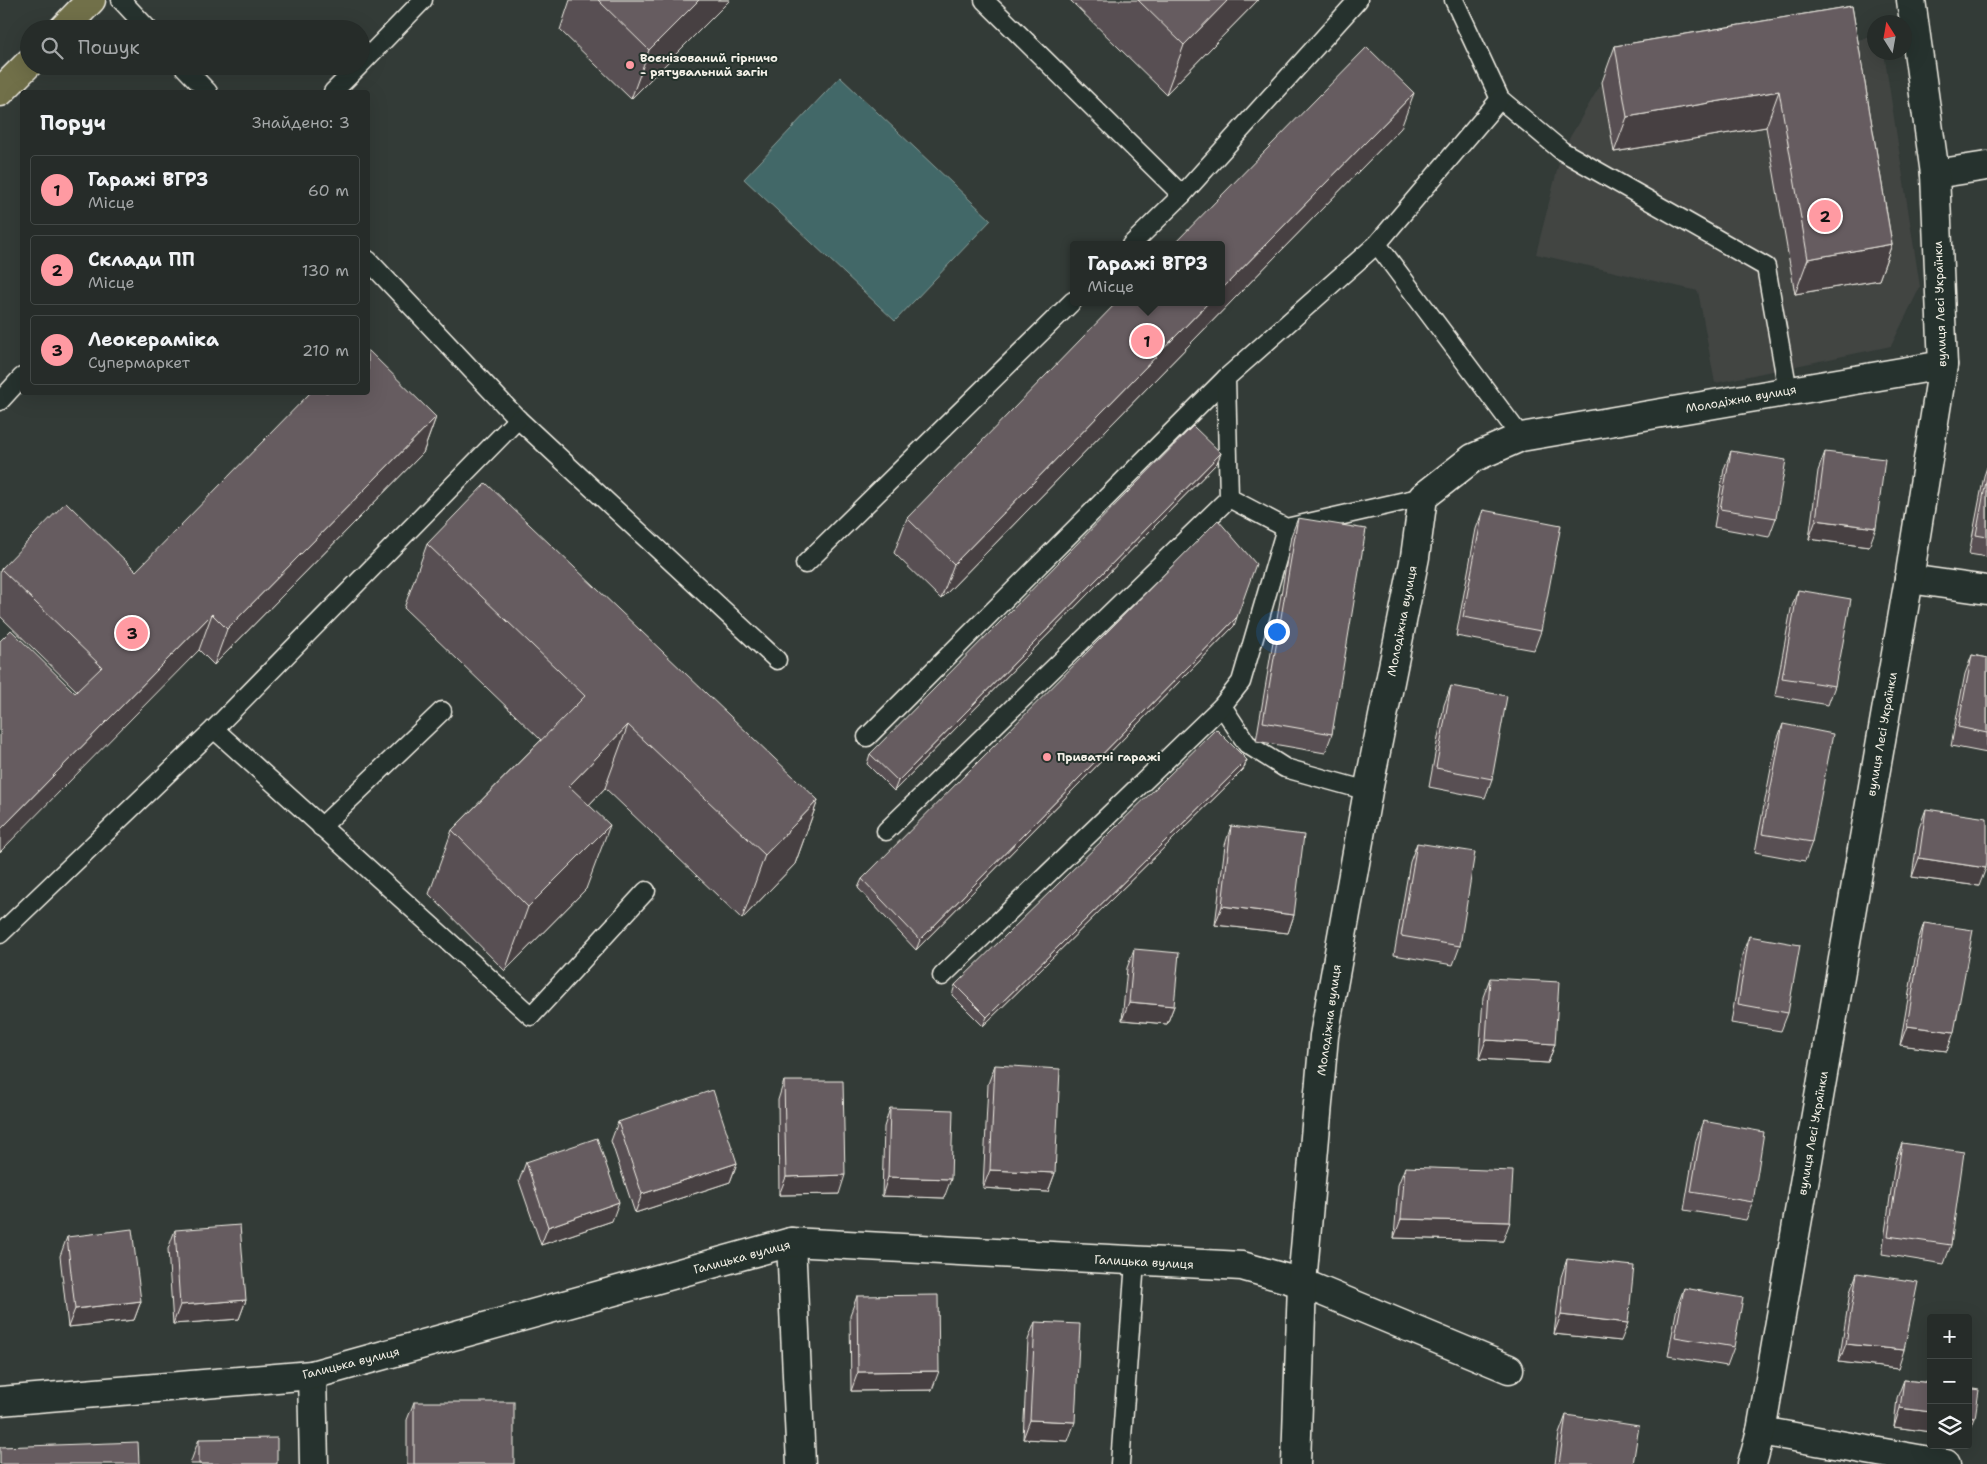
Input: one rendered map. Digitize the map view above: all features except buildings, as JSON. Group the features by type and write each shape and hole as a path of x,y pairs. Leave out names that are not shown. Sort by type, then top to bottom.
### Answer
{"main road":[{"path":"72,20 91,0"},
{"path":"0,92 20,72"}],"street":[{"name":"вулиця Лесі Українки","path":"1752,1464 1761,1431 1909,579 1943,365 1935,174 1911,0"},
{"path":"1935,174 1987,166"},
{"name":"Молодіжна вулиця","path":"1296,1464 1302,1283 1324,1036 1368,791 1413,566 1423,497 1473,458 1521,437 1943,365"},
{"path":"1909,579 1987,590"},
{"path":"791,1242 801,1464"},
{"name":"Галицька вулиця","path":"0,1401 312,1376 791,1242 1135,1262 1242,1266 1302,1283 1509,1369"},
{"path":"312,1376 314,1464"},
{"path":"1761,1431 1946,1464"}],"lane":[{"path":"120,0 139,20"},
{"path":"370,55 423,0"},
{"path":"984,0 1182,195"},
{"path":"1135,241 1182,195 1358,0"},
{"path":"1454,0 1500,99 1562,151 1766,267 1788,391"},
{"path":"192,75 206,90"},
{"path":"335,90 350,75"},
{"path":"867,737 1226,378 1377,244 1500,99"},
{"path":"1377,244 1521,437"},
{"path":"370,262 518,419 777,660"},
{"path":"805,564 1070,304"},
{"path":"886,831 1229,498 1226,378"},
{"path":"0,400 20,379"},
{"path":"0,934 214,729 518,419"},
{"path":"1229,498 1286,528 1423,497"},
{"path":"942,976 1222,706 1241,682 1286,528"},
{"path":"1222,706 1247,744 1285,768 1368,791"},
{"path":"321,827 442,711"},
{"path":"214,729 531,1016 646,891"},
{"path":"1120,1464 1135,1262"}],"shaded area":[{"path":"1867,38 1867,60 1885,60 1920,287 1891,346 1715,383 1698,291 1536,254 1562,151 1602,82"}],"water":[{"path":"840,77 991,220 895,321 744,179"}],"place":[{"name":"Воєнізований гірничо - рятувальний загін","path":"630,65"},
{"name":"Склади ПП","path":"1825,216"},
{"name":"Гаражі ВГРЗ","path":"1147,341"},
{"name":"Леокераміка","path":"132,633"},
{"name":"Приватні гаражі","path":"1047,757"}]}
